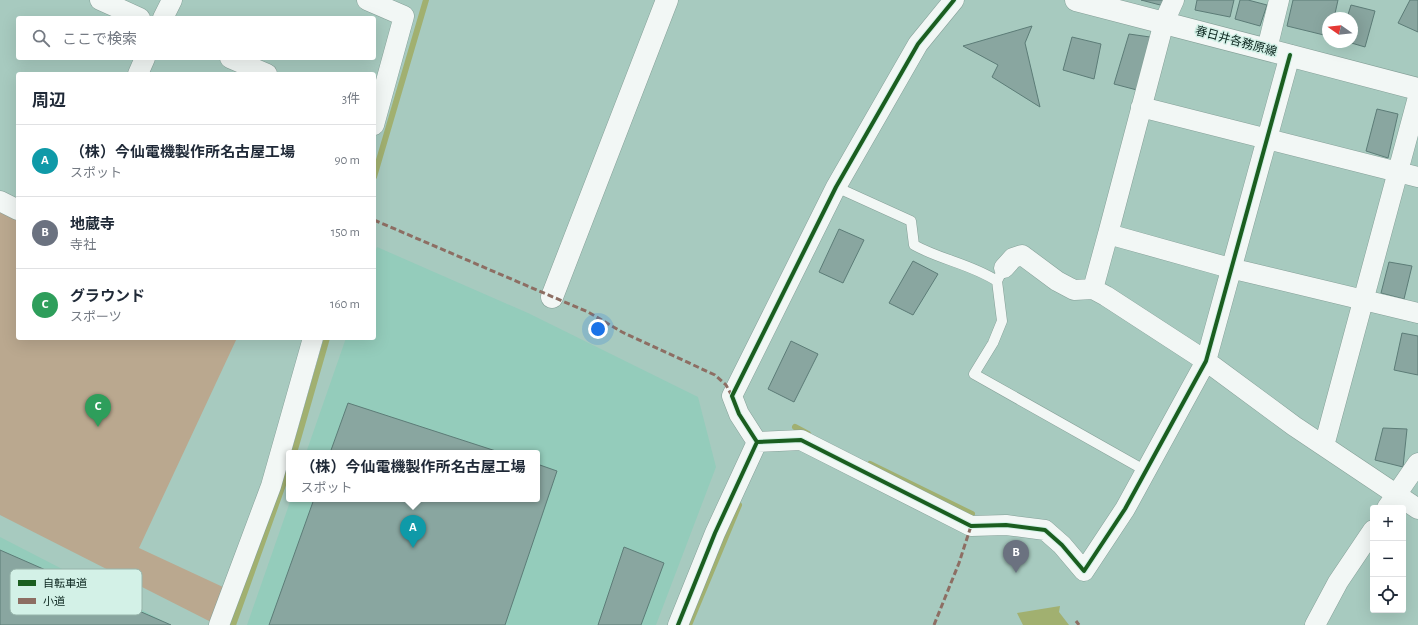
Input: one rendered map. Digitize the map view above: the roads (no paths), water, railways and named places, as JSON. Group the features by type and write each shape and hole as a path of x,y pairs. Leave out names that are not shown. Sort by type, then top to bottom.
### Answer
{"main road":[{"path":"552,297 667,0"},
{"name":"春日井各務原線","path":"1076,0 1418,89"}],"street":[{"path":"100,0 136,16"},
{"path":"163,16 172,0"},
{"path":"367,0 404,16 376,117"},
{"path":"757,442 739,414 732,396 836,187 918,44 954,0"},
{"path":"1093,288 1164,22 1174,0"},
{"path":"1267,49 1279,0"},
{"path":"757,442 801,440 971,526 1006,524 1045,530 1062,545 1084,571 1125,509 1206,361 1230,268 1290,55"},
{"path":"139,72 143,60"},
{"path":"235,60 262,72"},
{"path":"1324,446 1418,97"},
{"path":"1141,107 1418,177"},
{"path":"0,201 16,209"},
{"path":"1108,234 1230,268 1418,313"},
{"path":"1000,274 1013,258 1022,254 1057,281 1074,290 1093,288 1206,361 1324,446 1391,501 1418,509"},
{"path":"219,625 271,486 309,340"},
{"path":"678,625 715,533 757,442"},
{"path":"1391,501 1418,463"},
{"path":"1315,625 1338,582 1370,534"}],"lane":[{"path":"836,187 911,221 914,245 925,251 1000,274 1002,320 993,342 974,374 1146,472"}],"waterway":[{"path":"376,170 426,0"},
{"path":"295,450 326,340"},
{"path":"795,427 808,434"},
{"path":"870,464 972,514"},
{"path":"233,625 286,476"},
{"path":"689,625 739,505"}],"place":[{"name":"グラウンド","path":"98,427"},
{"name":"（株）今仙電機製作所名古屋工場","path":"413,548"},
{"name":"地蔵寺","path":"1016,573"}]}
